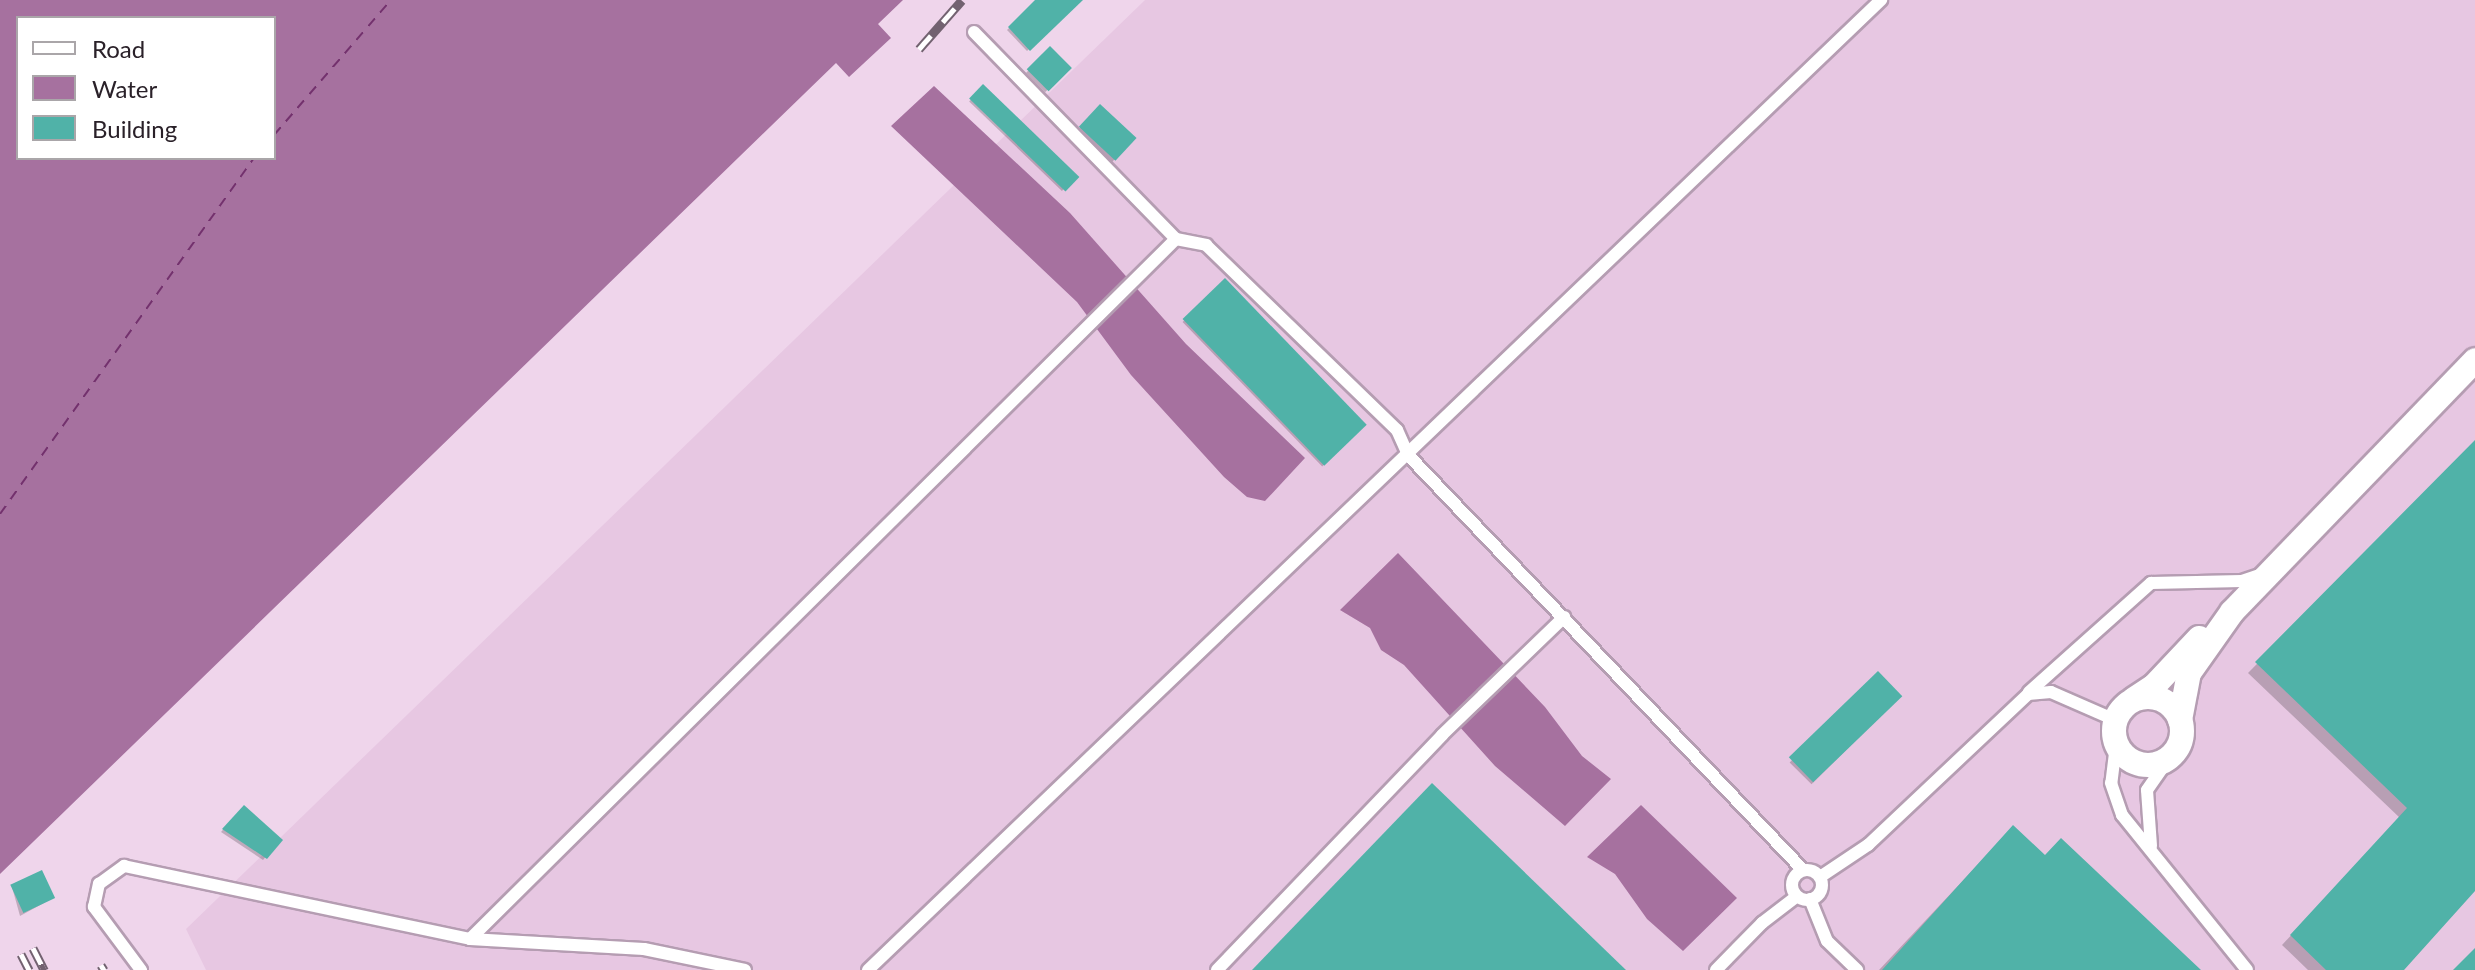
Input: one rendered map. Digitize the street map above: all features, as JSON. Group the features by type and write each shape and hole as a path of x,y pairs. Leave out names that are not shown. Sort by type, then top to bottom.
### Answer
{"street":[{"path":"2232,612 2189,673 2180,720 2181,741 2169,758 2139,765 2116,745 2115,720 2134,699 2232,612 2475,360"},
{"path":"2134,699 2161,699 2180,720"}],"lane":[{"path":"868,970 1881,0"},
{"path":"974,32 1171,228 1176,239"},
{"path":"1176,239 1206,245 1397,430 1408,455 1803,870 1820,877"},
{"path":"470,939 1176,239"},
{"path":"1820,877 1868,845 2139,590 2164,581 2242,581 2288,554"},
{"path":"1217,970 1442,735 1564,617"},
{"path":"2028,694 2051,692 2115,720"},
{"path":"2116,745 2111,783 2122,815 2151,846 2247,970"},
{"path":"2151,846 2147,790 2169,758"},
{"path":"141,970 94,907 99,884 124,866 470,939 644,949 745,970"},
{"path":"1803,870 1793,879 1827,941 1857,970"},
{"path":"1716,970 1762,923 1821,891 1820,877"}],"shaded area":[{"path":"1145,0 2475,0 2475,970 206,970 186,929"}],"water":[{"path":"0,0 903,0 878,24 891,38 849,77 836,63 0,874"},
{"path":"934,86 1070,213 1186,344 1305,458 1265,501 1247,497 1224,477 1131,375 1077,302 891,126"},
{"path":"1398,553 1545,707 1582,756 1611,779 1565,826 1495,766 1404,665 1381,650 1370,628 1340,610"},
{"path":"1641,805 1737,898 1683,951 1647,919 1615,874 1587,857"}],"building":[{"path":"1035,0 1083,0 1030,51 1008,27"},
{"path":"1050,46 1072,68 1049,91 1027,69"},
{"path":"983,84 1079,177 1065,191 969,98"},
{"path":"1100,104 1137,138 1115,161 1079,127"},
{"path":"1225,278 1367,425 1324,466 1183,319"},
{"path":"2475,440 2475,891 2404,970 2326,970 2290,935 2407,808 2255,662"},
{"path":"1878,671 1902,696 1813,782 1789,757"},
{"path":"1432,783 1626,970 1252,970"},
{"path":"244,805 283,840 267,859 222,829"},
{"path":"2013,825 2045,855 2061,838 2201,970 1882,970"},
{"path":"42,870 55,898 23,913 10,885"},
{"path":"2475,948 2475,970 2453,970"}],"ferry route":[{"path":"276,133 391,0"},
{"path":"0,514 253,160"}],"railway":[{"path":"919,49 962,0"},
{"path":"33,948 44,970"},
{"path":"21,954 29,970"},
{"path":"101,965 104,970"}]}
